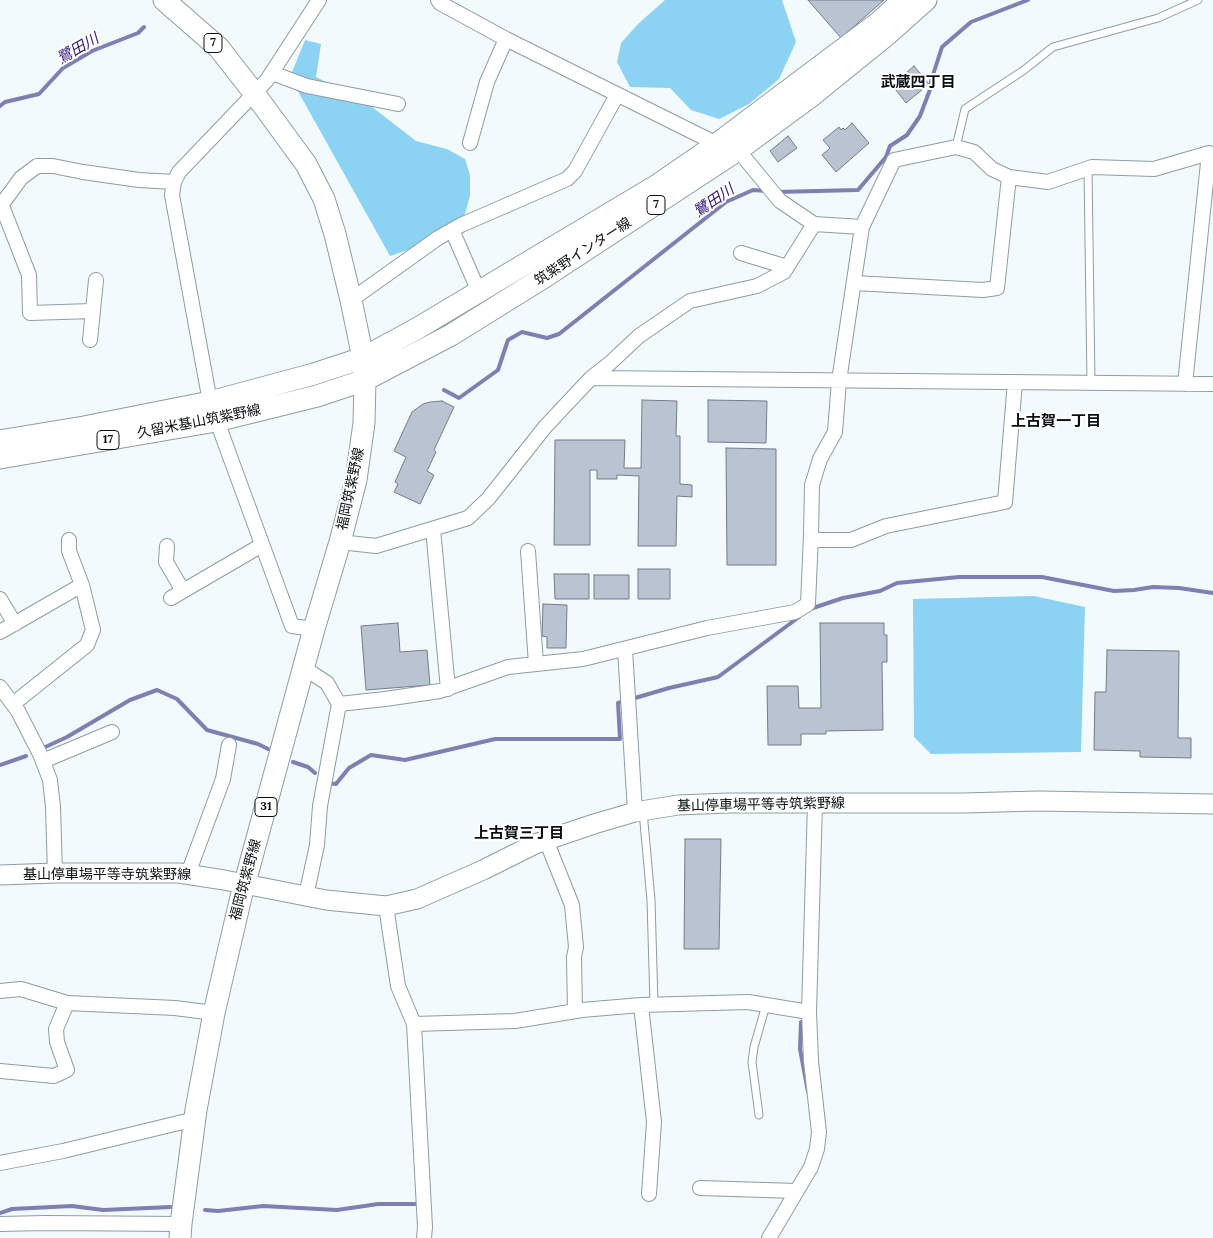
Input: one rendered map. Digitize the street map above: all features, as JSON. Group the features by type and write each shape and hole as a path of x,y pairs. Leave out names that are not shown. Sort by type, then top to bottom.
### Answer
{"main road":[{"name":"7","path":"164,0 219,48 306,164 324,199 336,234 352,300 363,358 365,380"},
{"name":"筑紫野インター線","path":"363,358 479,292 659,184 717,144 878,23 903,0"},
{"name":"筑紫野インター線","path":"365,380 451,335 538,281 738,150 810,97 890,33 926,0"},
{"name":"久留米基山筑紫野線","path":"0,458 213,412 314,374 363,358"},
{"name":"久留米基山筑紫野線","path":"0,441 84,427 213,412 317,396 365,380"},
{"name":"福岡筑紫野線","path":"181,1231 195,1119 214,1013 244,884 356,480 364,423 365,380"},
{"name":"基山停車場平等寺筑紫野線","path":"0,875 118,872 188,874 326,900 386,906 416,899 546,840 639,812 678,805 1038,801 1213,804"}],"street":[{"path":"314,628 292,626 213,412 172,196 174,182 179,172 267,80 318,0"},
{"path":"438,0 440,3 506,39 717,144"},
{"path":"470,143 487,82 506,39"},
{"path":"272,73 307,86 398,104"},
{"path":"352,300 452,230 567,179 575,171 617,95"},
{"path":"339,704 448,689 508,667 583,659 707,628 795,612 808,604 812,485 820,459 835,432 839,381 862,227 894,160 956,147 974,152 992,169 1010,177 1048,182 1092,167 1154,169 1209,153 1185,384"},
{"path":"738,150 780,201 814,224 862,227"},
{"path":"92,310 30,313 30,275 1,206 21,178 37,166 53,166 139,180 174,182"},
{"path":"854,283 983,290 996,288 1010,177"},
{"path":"340,542 376,546 468,518 488,499 545,426 591,378 639,336 690,301 757,286 784,272 814,224"},
{"path":"452,230 479,292"},
{"path":"741,253 787,267"},
{"path":"90,340 96,280"},
{"path":"591,378 1213,384"},
{"path":"811,540 851,540 886,526 1005,502 1015,382"},
{"path":"433,530 448,689"},
{"path":"13,704 86,645 93,630 82,584 69,551 69,540"},
{"path":"171,598 262,545"},
{"path":"167,546 166,562 183,590"},
{"path":"528,551 536,664"},
{"path":"0,632 82,584"},
{"path":"0,599 15,624"},
{"path":"625,649 639,812"},
{"path":"304,668 327,682 339,704 320,806 317,845 306,896"},
{"path":"0,687 13,704 43,761 50,780 53,807 55,873"},
{"path":"43,761 112,732"},
{"path":"188,874 223,779 229,745"},
{"path":"769,1238 811,1166 817,1149 819,1132 810,1062 815,803"},
{"path":"546,840 572,905 576,948 574,957 575,1012"},
{"path":"386,906 398,986 414,1024 425,1227 424,1238"},
{"path":"0,991 22,989 67,1004 175,1008 214,1013"},
{"path":"414,1024 515,1021 647,1004 748,1002 810,1012"},
{"path":"0,1071 54,1076 67,1070 57,1042 56,1029 67,1004"},
{"path":"647,1004 654,1122 649,1194"},
{"path":"0,1163 63,1151 195,1119"},
{"path":"700,1188 797,1191"},
{"path":"0,1224 45,1222 181,1231"}],"lane":[{"path":"956,147 965,109 1024,70 1052,46 1158,18 1198,0"},
{"path":"1088,168 1091,383"},
{"path":"639,812 651,900 647,1004"},
{"path":"759,1115 752,1062 754,1047 766,1005"}],"shaded area":[{"path":"665,0 782,0 796,42 779,79 749,104 719,119 691,110 670,88 630,87 617,62 621,43 638,24"},
{"path":"305,40 321,44 316,77 363,100 416,141 447,149 465,159 470,175 470,196 465,214 449,236 390,256 290,77"},
{"path":"1034,596 1085,607 1081,752 931,754 914,737 913,599"}],"building":[{"path":"808,0 884,0 841,38"},
{"path":"914,66 929,84 906,103 892,85"},
{"path":"852,123 869,143 836,172 822,155 830,148 823,140 839,127 841,130 843,128 845,130"},
{"path":"788,136 797,148 778,162 770,151"},
{"path":"642,400 677,401 676,436 680,436 680,484 692,485 692,497 677,496 676,546 638,546 639,476 617,475 617,479 597,479 597,470 590,470 590,545 554,545 555,440 625,440 624,468 641,468"},
{"path":"708,400 767,401 766,443 708,442"},
{"path":"442,401 454,407 434,450 436,452 427,471 434,475 420,504 394,492 398,484 395,482 406,457 394,451 412,412 423,404"},
{"path":"726,448 776,449 776,565 727,565"},
{"path":"638,569 670,569 670,599 638,599"},
{"path":"554,574 589,574 589,599 555,599"},
{"path":"594,575 629,575 629,599 594,599"},
{"path":"543,604 567,605 566,648 547,648 547,637 542,636"},
{"path":"398,623 400,652 427,650 430,685 366,690 361,626"},
{"path":"820,623 884,623 884,635 887,635 887,662 882,662 883,730 826,731 826,734 801,734 801,745 768,745 767,686 798,686 799,708 821,708"},
{"path":"1107,650 1179,651 1178,738 1191,738 1191,758 1140,757 1140,751 1094,750 1095,692 1106,692"},
{"path":"685,839 721,839 719,949 684,949"}],"waterway":[{"name":"鷺田川","path":"777,192 858,190 886,157 890,146 907,135 920,116 931,87 931,81 942,47 971,22 1028,0"},
{"name":"鷺田川","path":"0,106 5,102 39,94 63,68 92,51 138,33 144,27"},
{"name":"鷺田川","path":"444,390 459,398 498,370 508,340 522,332 547,338 559,334 726,202 753,190 767,191"},
{"path":"810,609 843,598 880,591 897,583 959,577 1042,577 1114,591 1153,587 1179,588 1213,593"},
{"path":"328,783 336,784 349,768 371,755 405,760 495,739 620,739 618,703 669,688 718,677 799,617"},
{"path":"41,749 67,737 130,700 157,690 177,699 207,730 258,744 268,749"},
{"path":"0,765 26,756"},
{"path":"293,762 308,767 315,773"},
{"path":"801,1022 800,1049 808,1092"},
{"path":"205,1210 218,1211 263,1206 337,1210 378,1204 419,1204"},
{"path":"0,1213 12,1209 72,1206 103,1210 171,1207"}],"district":[{"name":"武蔵四丁目","path":"918,83"},
{"name":"上古賀一丁目","path":"1056,422"},
{"name":"上古賀三丁目","path":"519,834"}]}
